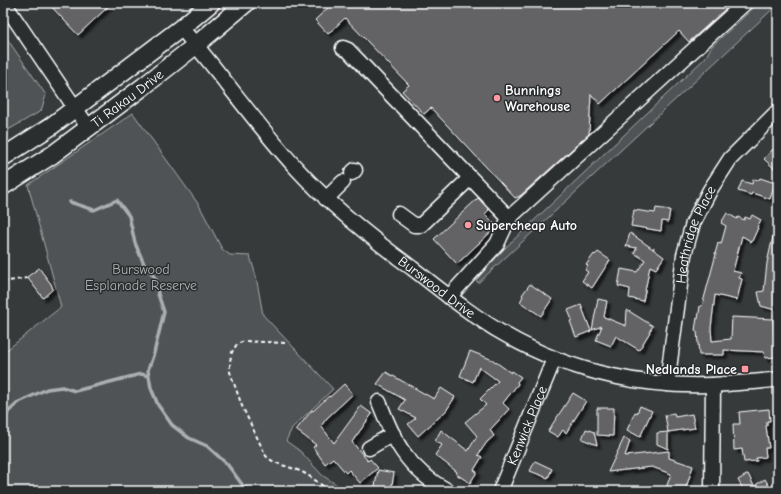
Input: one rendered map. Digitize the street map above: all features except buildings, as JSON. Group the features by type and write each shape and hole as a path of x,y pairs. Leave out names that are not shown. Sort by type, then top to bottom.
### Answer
{"main road":[{"name":"Ti Rakau Drive","path":"3,157 50,127 181,28 211,3"},
{"name":"Ti Rakau Drive","path":"3,186 52,155 144,86 246,3"}],"street":[{"path":"4,3 88,127"},
{"path":"449,297 497,244 509,218 745,3"},
{"name":"Burswood Drive","path":"181,28 278,148 326,199 353,223 449,297 506,335 554,359 611,376 646,382 713,385 778,379"},
{"path":"344,48 348,50 509,218"},
{"name":"Heathridge Place","path":"667,384 684,255 693,223 710,190 730,159 778,111"},
{"path":"326,199 350,175"},
{"path":"399,214 414,225 421,225 470,178"},
{"name":"Kenwick Place","path":"500,491 554,359"},
{"path":"712,491 713,385"},
{"path":"379,402 403,453 437,485 448,491"},
{"path":"369,448 393,434"}],"path":[{"path":"3,282 27,278"},
{"path":"285,343 244,341 236,344 232,352 230,372 242,406 256,433 261,448 269,459 282,465 294,468 330,491"}],"green space":[{"path":"759,3 778,4 478,283 476,280 504,249 705,58 712,46"},
{"path":"3,33 46,95 41,111 3,133"},
{"name":"Burswood Esplanade Reserve","path":"133,113 199,205 222,249 230,255 250,256 256,276 263,315 333,389 292,428 286,441 300,451 322,475 346,491 3,491 3,353 61,307 28,185"}],"waterway":[{"path":"70,202 94,210 117,200 129,216 135,243 144,264 156,279 158,294 164,312 154,353 148,370 151,388 158,405 172,425 189,438 207,446 227,464 244,487 251,491"},
{"path":"3,426 8,412 19,402 47,389 62,387 75,391 141,374 149,376"},
{"path":"3,485 5,491"}],"place":[{"name":"Bunnings Warehouse","path":"497,98"},
{"name":"Supercheap Auto","path":"468,225"},
{"name":"Nedlands Place","path":"745,369"}]}
